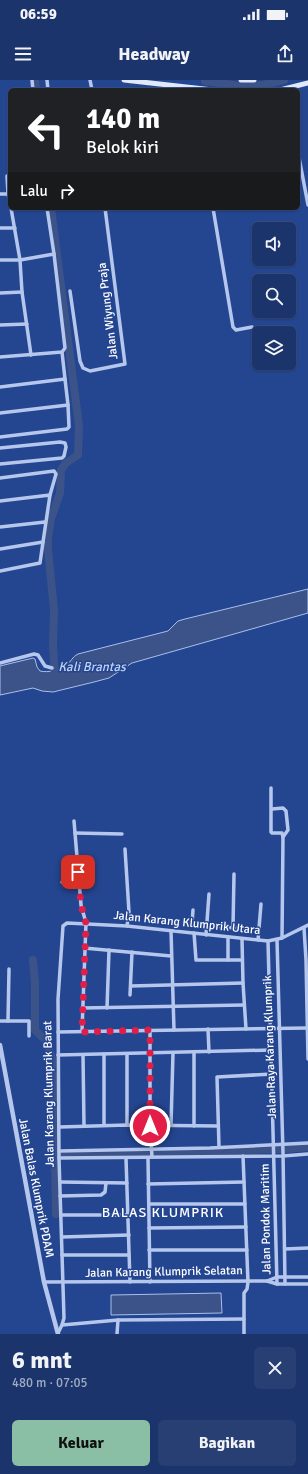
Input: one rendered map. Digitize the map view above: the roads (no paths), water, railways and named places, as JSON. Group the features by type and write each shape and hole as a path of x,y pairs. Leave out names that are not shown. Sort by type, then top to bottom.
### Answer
{"main road":[{"path":"124,80 187,88"},
{"path":"241,80 254,80"},
{"path":"290,88 308,83"}],"street":[{"path":"300,163 308,205"},
{"path":"0,194 8,194 8,176"},
{"path":"11,210 20,260 22,292 31,355"},
{"path":"0,357 62,352 65,350 66,346 47,210"},
{"name":"Jalan Wiyung Praja","path":"70,291 80,361 83,368 90,371 125,364 105,210"},
{"path":"213,210 233,327 236,330 252,328"},
{"path":"0,228 15,228"},
{"path":"0,260 20,260 54,254"},
{"path":"0,293 22,292"},
{"path":"0,325 26,324"},
{"path":"0,437 67,429 69,427 62,352"},
{"path":"0,386 65,379"},
{"path":"0,413 68,405"},
{"path":"0,448 60,442 65,443 66,447 62,458 0,464"},
{"path":"0,478 54,471 56,474 45,522 40,563 0,571"},
{"path":"0,501 50,495"},
{"path":"0,527 45,522"},
{"path":"0,549 42,542"},
{"path":"0,663 34,654 38,655 45,666 52,668"},
{"path":"271,788 272,833 282,833 283,837"},
{"path":"272,809 283,808 286,811 288,830 283,837 282,936"},
{"path":"74,821 79,883 86,923 82,1032"},
{"path":"75,833 122,834"},
{"path":"125,849 127,924"},
{"path":"233,927 234,874"},
{"path":"62,882 79,883"},
{"path":"206,930 209,894"},
{"path":"258,940 261,904"},
{"path":"193,910 192,923 206,930 233,927 246,929"},
{"name":"Jalan Karang Klumprik Utara","path":"63,926 67,923 127,924 194,933 206,930 228,937 268,941 277,940 282,936 304,928 308,925"},
{"name":"Jalan Karang Klumprik Barat","path":"58,1333 64,1318 61,1283 62,1236 59,1155 60,1127 58,1055 58,999 63,926"},
{"path":"304,928 307,960 308,1059"},
{"path":"172,931 171,956 174,1030"},
{"path":"194,933 196,960 242,960"},
{"path":"228,937 228,960"},
{"path":"242,939 246,1029"},
{"name":"Jalan Raya Karang Klumprik","path":"277,940 283,1155"},
{"name":"Jalan Raya Karang Klumprik","path":"268,941 274,1155"},
{"path":"84,948 171,956"},
{"path":"107,1008 109,950"},
{"path":"130,995 132,952"},
{"path":"8,1021 9,969"},
{"path":"131,986 243,983"},
{"path":"82,1008 244,1005"},
{"path":"0,1021 29,1021 29,1036"},
{"path":"58,1032 307,1028"},
{"path":"208,1029 209,1052"},
{"path":"150,1030 151,1154 148,1184 150,1282"},
{"name":"Jalan Balas Klumprik PDAM","path":"0,1045 44,1282 58,1333"},
{"path":"58,1055 271,1050"},
{"path":"194,1052 194,1126"},
{"path":"171,1125 173,1053"},
{"path":"104,1054 104,1125"},
{"path":"127,1054 127,1125"},
{"path":"83,1055 84,1126"},
{"path":"219,1147 218,1076 272,1074"},
{"path":"60,1127 104,1125 218,1126"},
{"path":"59,1155 126,1158 219,1147 283,1146 308,1143"},
{"path":"59,1155 151,1154 243,1156 308,1154"},
{"name":"Jalan Pondok Maritim","path":"274,1155 277,1284"},
{"name":"Jalan Pondok Maritim","path":"283,1155 285,1284"},
{"path":"243,1156 248,1281 247,1289 244,1292 244,1334"},
{"path":"126,1158 130,1282"},
{"path":"60,1182 127,1183"},
{"path":"148,1184 244,1182"},
{"path":"60,1196 101,1195 105,1192 106,1183"},
{"path":"149,1204 245,1204"},
{"path":"61,1215 128,1215"},
{"path":"149,1228 246,1227"},
{"path":"62,1236 129,1236"},
{"path":"285,1249 308,1248"},
{"path":"149,1250 247,1250"},
{"path":"62,1255 130,1255"},
{"name":"Jalan Karang Klumprik Selatan","path":"267,1281 277,1277 308,1277"},
{"name":"Jalan Karang Klumprik Selatan","path":"44,1282 267,1281 277,1284 308,1284"},
{"path":"62,1325 118,1321 244,1319"},
{"path":"117,1334 118,1321"}],"water":[{"name":"Kali Brantas","path":"308,589 308,613 132,663 109,678 94,682 53,692 33,688 0,695 0,666 33,658 35,659 37,667 40,671 54,671 68,664 78,654 168,631 178,621"},
{"path":"221,1293 222,1313 111,1315 111,1295"}],"waterway":[{"path":"35,80 36,88"},
{"path":"205,81 240,86 263,85 284,80"},
{"path":"51,210 79,426 78,455 66,463 61,470 60,493 51,519 48,538 54,610 53,645 55,677"},
{"path":"33,960 35,983 35,1030 46,1041 52,1059 56,1214"},
{"path":"55,1155 285,1149 308,1147"}],"district":[{"name":"BALAS KLUMPRIK","path":"163,1212"}]}
